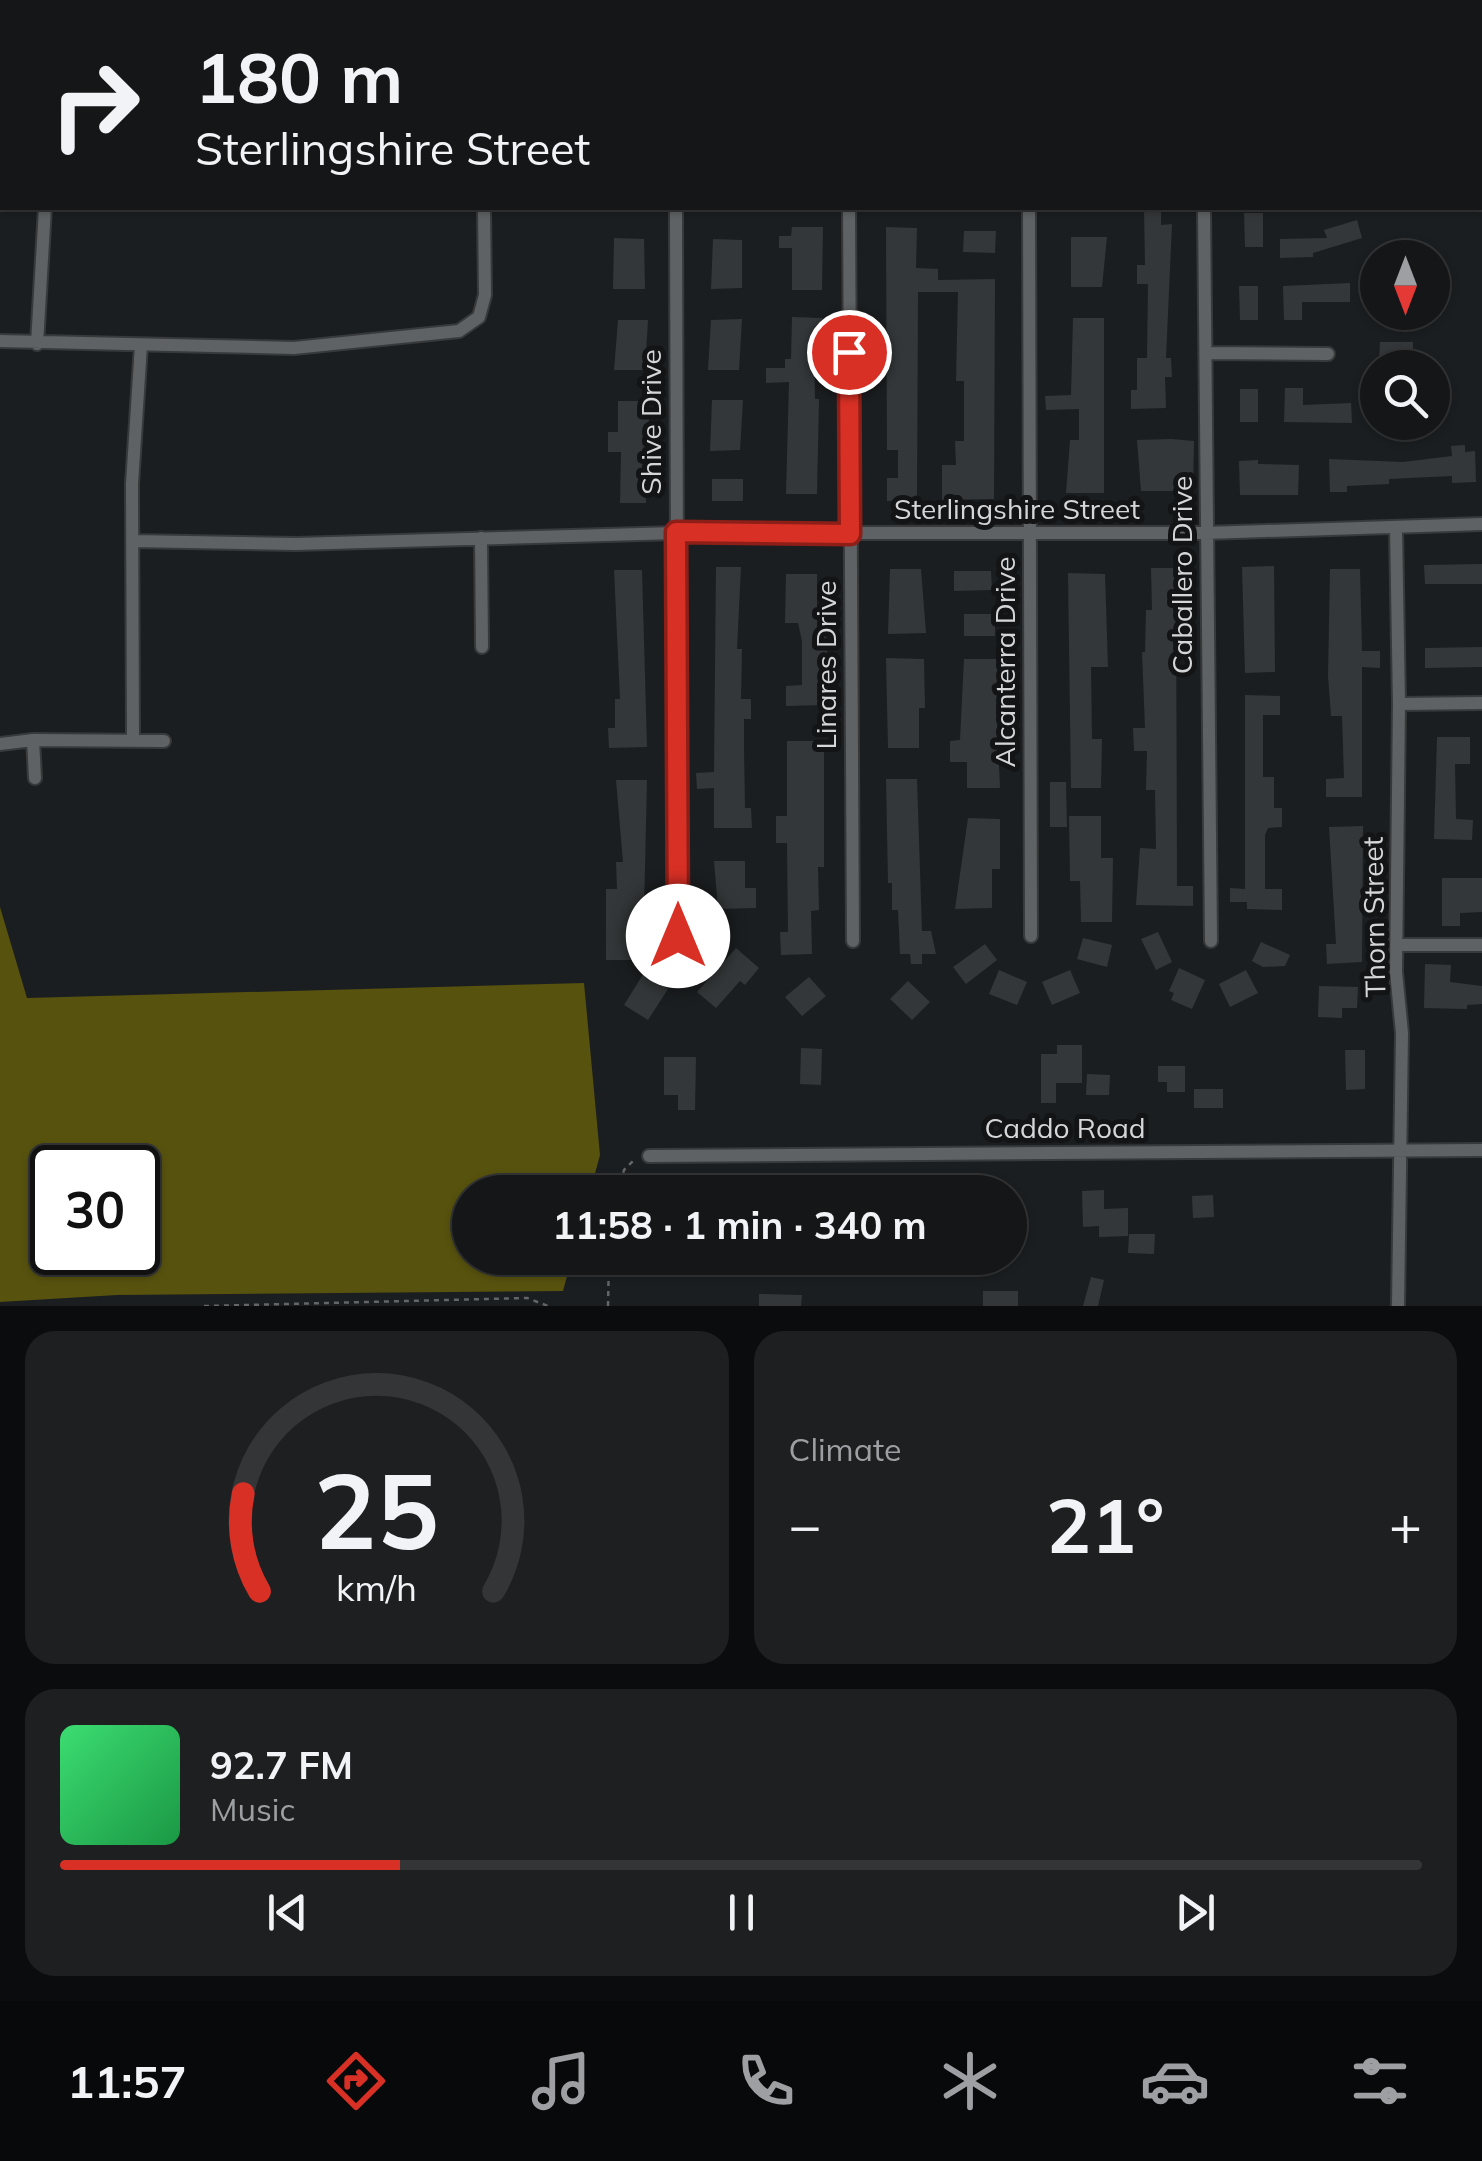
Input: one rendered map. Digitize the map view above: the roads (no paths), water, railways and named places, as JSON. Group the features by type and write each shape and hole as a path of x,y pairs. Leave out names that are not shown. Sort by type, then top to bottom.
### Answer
{"street":[{"path":"37,344 46,210"},
{"path":"0,342 294,348 459,332 479,317 486,295 484,210"},
{"name":"Shive Drive","path":"676,210 678,936"},
{"name":"Linares Drive","path":"849,210 852,942"},
{"name":"Alcanterra Drive","path":"1028,210 1031,936"},
{"name":"Caballero Drive","path":"1204,210 1211,942"},
{"path":"132,741 132,541 141,346"},
{"path":"1206,353 1328,354"},
{"name":"Sterlingshire Street","path":"132,541 296,544 676,532 1206,533 1482,524"},
{"name":"Thorn Street","path":"1396,526 1396,945 1402,1032 1398,1306"},
{"path":"481,538 482,647"},
{"path":"1399,704 1482,704"},
{"path":"33,740 35,778"},
{"path":"0,744 33,740 164,741"},
{"path":"1396,945 1482,945"},
{"name":"Caddo Road","path":"649,1156 1482,1150"}]}
